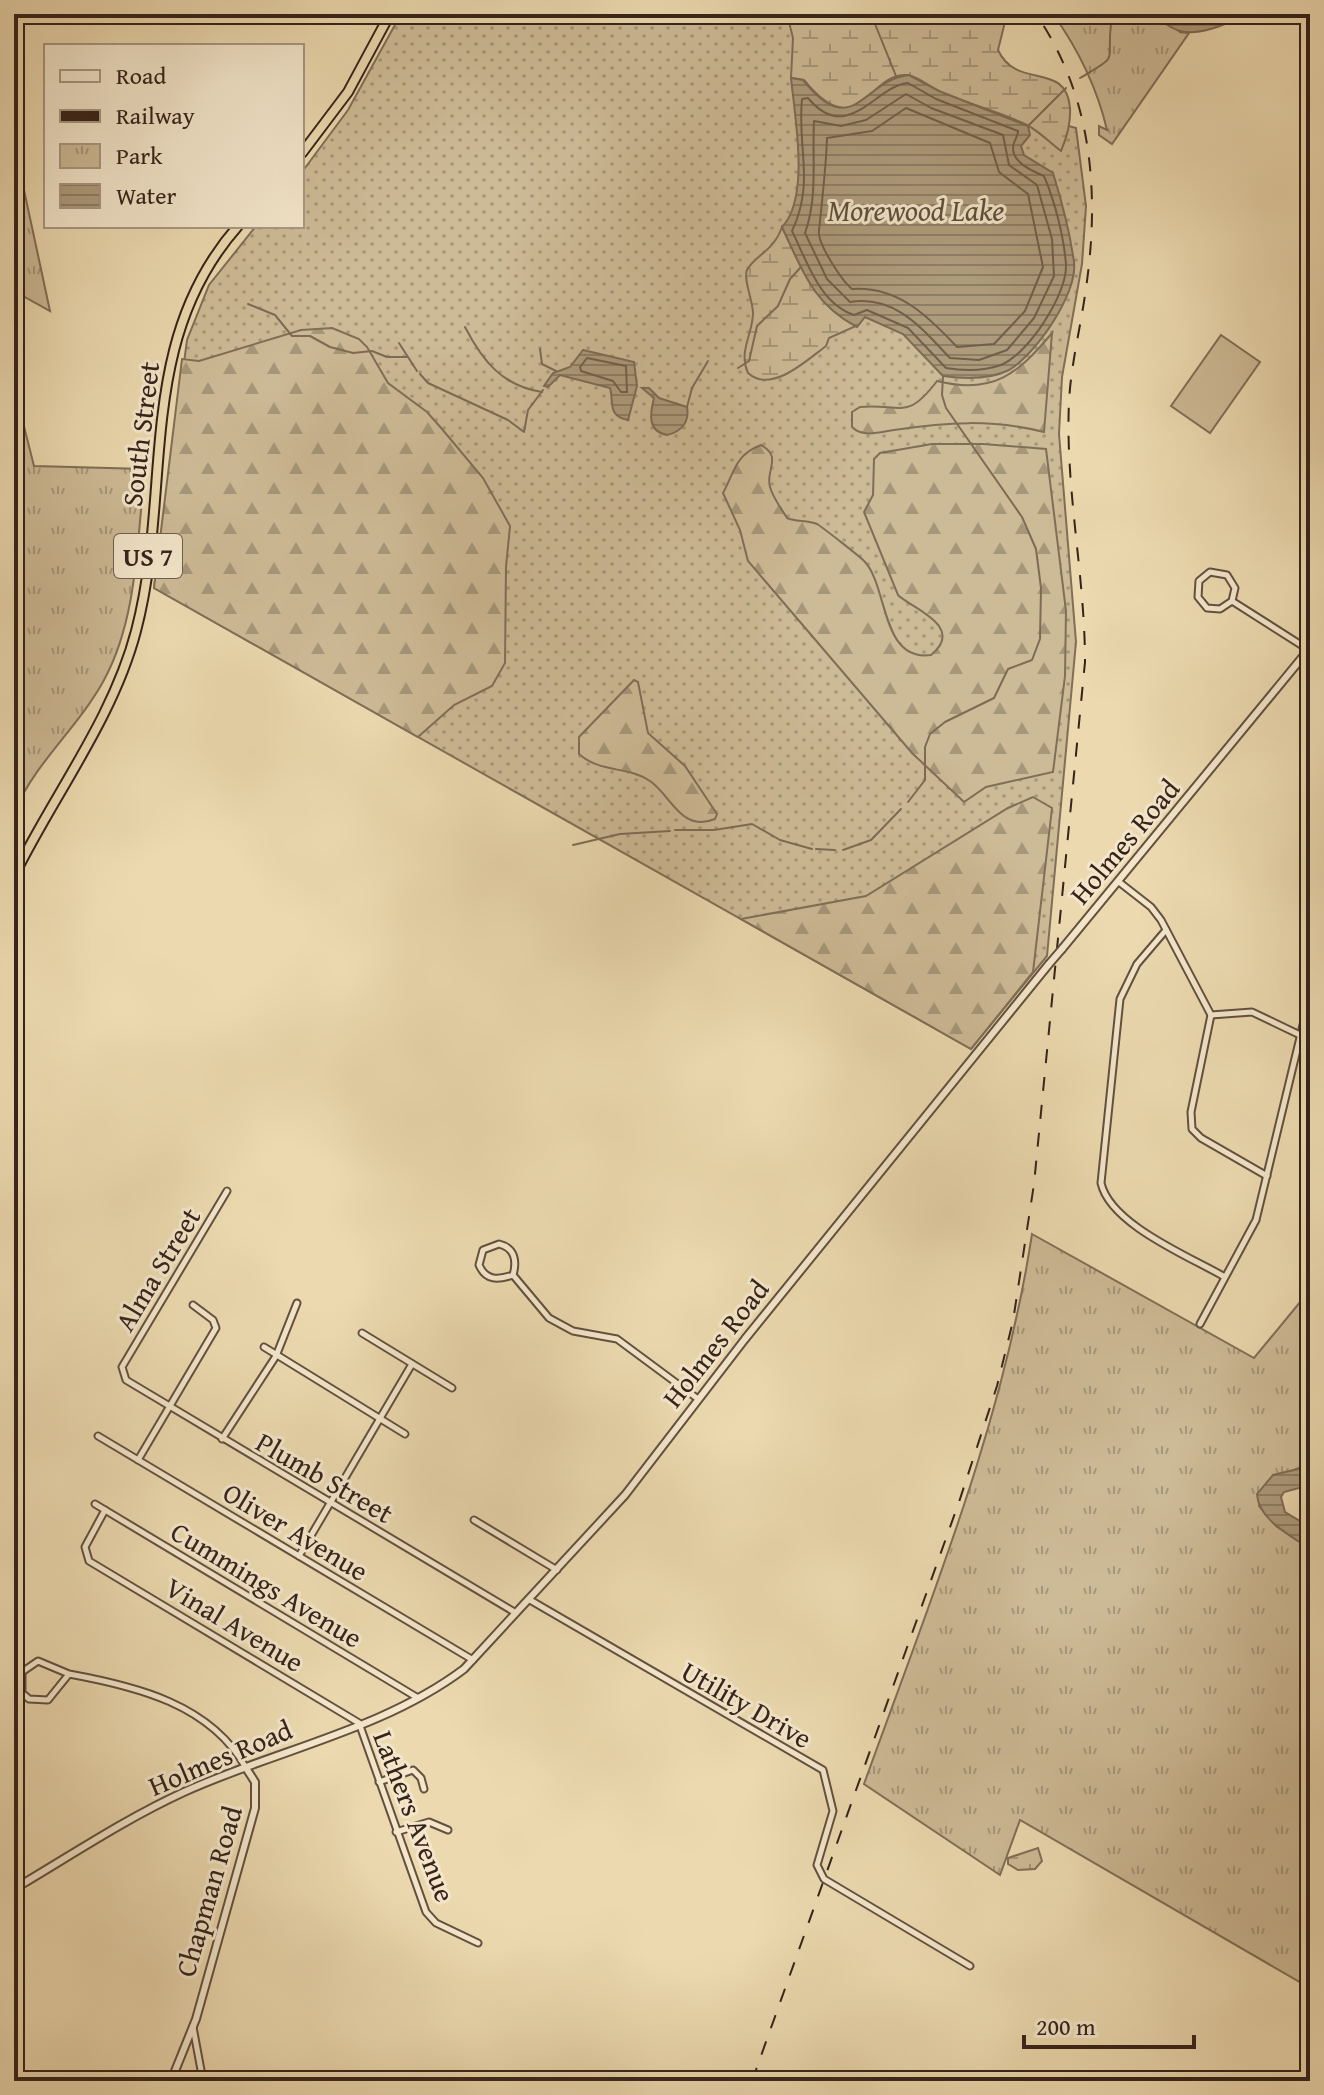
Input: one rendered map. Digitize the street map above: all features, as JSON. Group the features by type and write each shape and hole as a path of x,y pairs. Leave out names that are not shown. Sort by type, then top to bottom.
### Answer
{"highway":[{"path":"304,150 348,92 390,14"},
{"name":"South Street","path":"14,876 128,658 143,600 174,343 198,280 237,228"}],"street":[{"path":"1210,572 1227,575 1234,585 1232,601 1216,610 1204,606 1197,594 1199,581 1210,572"},
{"path":"1232,601 1309,649"},
{"name":"Holmes Road","path":"14,1889 168,1800 418,1698 444,1684 473,1660 625,1495 698,1399 1049,964 1309,649"},
{"path":"1119,882 1151,907 1211,1015 1191,1112 1192,1129 1196,1135 1267,1176"},
{"path":"1166,930 1132,972 1120,999 1101,1183 1107,1200 1122,1217 1223,1276"},
{"path":"1200,1324 1223,1276 1255,1223 1310,996"},
{"path":"1211,1015 1252,1012 1300,1035"},
{"name":"Alma Street","path":"122,1367 227,1191"},
{"path":"513,1275 495,1279 485,1274 479,1265 483,1250 499,1244 511,1250 515,1257 513,1275 549,1318 573,1331 617,1339 698,1399"},
{"path":"222,1439 276,1356 297,1303"},
{"path":"138,1460 216,1324 193,1305"},
{"path":"362,1333 452,1388"},
{"path":"264,1347 405,1434"},
{"path":"299,1556 412,1364"},
{"name":"Plumb Street","path":"122,1367 126,1380 169,1408 517,1614"},
{"name":"Oliver Avenue","path":"98,1436 473,1660"},
{"name":"Cummings Avenue","path":"95,1504 418,1698"},
{"name":"Vinal Avenue","path":"105,1510 85,1547 89,1561 359,1723"},
{"path":"474,1520 557,1570"},
{"name":"Utility Drive","path":"530,1600 823,1770 833,1811 817,1865 824,1879 970,1966"},
{"path":"69,1674 48,1700 29,1699 22,1693 22,1672 38,1661 69,1674 130,1687 178,1705 234,1747 246,1768"},
{"name":"Lathers Avenue","path":"359,1723 426,1912 436,1923 478,1943"},
{"name":"Chapman Road","path":"171,2081 193,2027 255,1808 255,1782 246,1768"},
{"path":"379,1782 413,1770 421,1778 424,1789"},
{"path":"396,1832 429,1822 448,1830"},
{"path":"193,2027 203,2081"}],"green space":[{"path":"401,14 906,14 1003,108 1076,128 1086,206 1082,264 1062,377 1059,434 1076,642 1047,956 971,1049 154,588 187,340 209,285 254,228 304,228 304,169 348,110"},
{"path":"787,14 1003,14 1004,26 998,50 1006,62 1017,70 1060,84 1067,93 1070,120 1061,151 1027,125 940,92 907,75 894,77 862,102 850,107 838,107 822,99 804,80 791,78 793,38"},
{"path":"1053,14 1156,14 1180,32 1189,33 1112,144 1099,135 1099,126 1107,130 1098,99 1071,41"},
{"path":"14,172 24,190 50,311 14,291"},
{"path":"782,227 810,284 829,307 856,326 829,338 826,346 799,367 767,380 748,373 745,365 753,313 746,274 750,265 774,242"},
{"path":"332,328 359,339 388,383 427,412 483,478 510,526 506,567 505,663 492,686 454,705 418,737 154,588 182,359 199,361 301,330"},
{"path":"1052,333 1044,432 1006,425 969,423 872,433 852,427 852,412 860,407 910,406 918,402 937,381 974,385 1003,378 1028,360"},
{"path":"1221,335 1260,362 1210,433 1171,406"},
{"path":"14,387 34,466 145,469 130,604 115,656 94,697 34,776 14,812"},
{"path":"932,444 1046,449 1066,611 1065,676 1053,772 986,787 964,802 912,753 748,561 740,530 723,493 737,464 752,449 761,445 771,454 770,487 787,518 817,524 862,559 872,573 894,635 903,647 915,654 931,655 940,645 943,635 939,626 898,595 864,512 873,495 874,459 880,453"},
{"path":"634,680 638,682 648,733 685,766 717,814 715,819 693,821 685,817 650,781 633,773 596,764 579,754 579,737"},
{"path":"1033,797 1052,808 1033,972 971,1049 741,919 866,896 1008,808"},
{"path":"1032,1234 1254,1358 1310,1290 1310,1461 1265,1484 1259,1506 1276,1526 1310,1549 1310,1988 1020,1820 1000,1875 864,1784 962,1513 1003,1375"},
{"path":"1038,1848 1042,1861 1035,1869 1018,1870 1008,1864 1008,1858"}],"water":[{"path":"1156,14 1250,14 1213,28 1189,32 1166,24"},
{"name":"Morewood Lake","path":"909,75 939,91 1028,126 1030,135 1021,146 1024,155 1053,173 1063,206 1074,262 1069,290 1053,322 1031,351 1009,370 993,376 943,376 903,334 865,317 857,327 842,318 810,284 782,227 791,214 798,178 791,78 803,80 820,98 834,106 847,107 893,79"},
{"path":"583,350 634,362 637,386 628,420 614,412 610,388 560,375 548,387 544,386 553,373 570,367"},
{"path":"642,388 649,388 659,398 687,407 686,422 680,429 667,435 656,430 651,416 654,398"},
{"path":"1310,1461 1310,1485 1284,1492 1281,1497 1285,1512 1310,1527 1310,1549 1269,1519 1257,1494 1273,1475 1298,1469"}],"waterway":[{"path":"871,14 896,76"},
{"path":"1080,78 1107,61 1111,24 1129,14"},
{"path":"1028,126 1066,88"},
{"path":"738,368 749,361 757,326 778,306 790,279 801,267"},
{"path":"248,304 275,315 292,336 310,336 330,347 353,353 372,351 387,357 408,357"},
{"path":"465,327 479,351 505,378 542,392"},
{"path":"399,343 417,371"},
{"path":"540,349 542,364 556,371"},
{"path":"687,407 692,388 708,361"},
{"path":"420,374 428,383 508,420 524,432 528,410 543,390"},
{"path":"908,802 925,780 925,747 930,734 945,722 994,698 1008,669 1032,660 1040,639 1041,588 1036,549 1022,517 946,408 942,395 943,376"},
{"path":"843,850 871,840 901,809"},
{"path":"675,830 714,830 752,824 780,840 812,849"},
{"path":"573,845 620,834 670,831"},
{"path":"816,849 835,850"}],"railway":[{"path":"752,2081 959,1502 997,1386 1013,1321 1034,1184 1085,662 1070,467 1069,402 1086,288 1092,216 1091,181 1080,111 1055,45 1036,14"}]}
